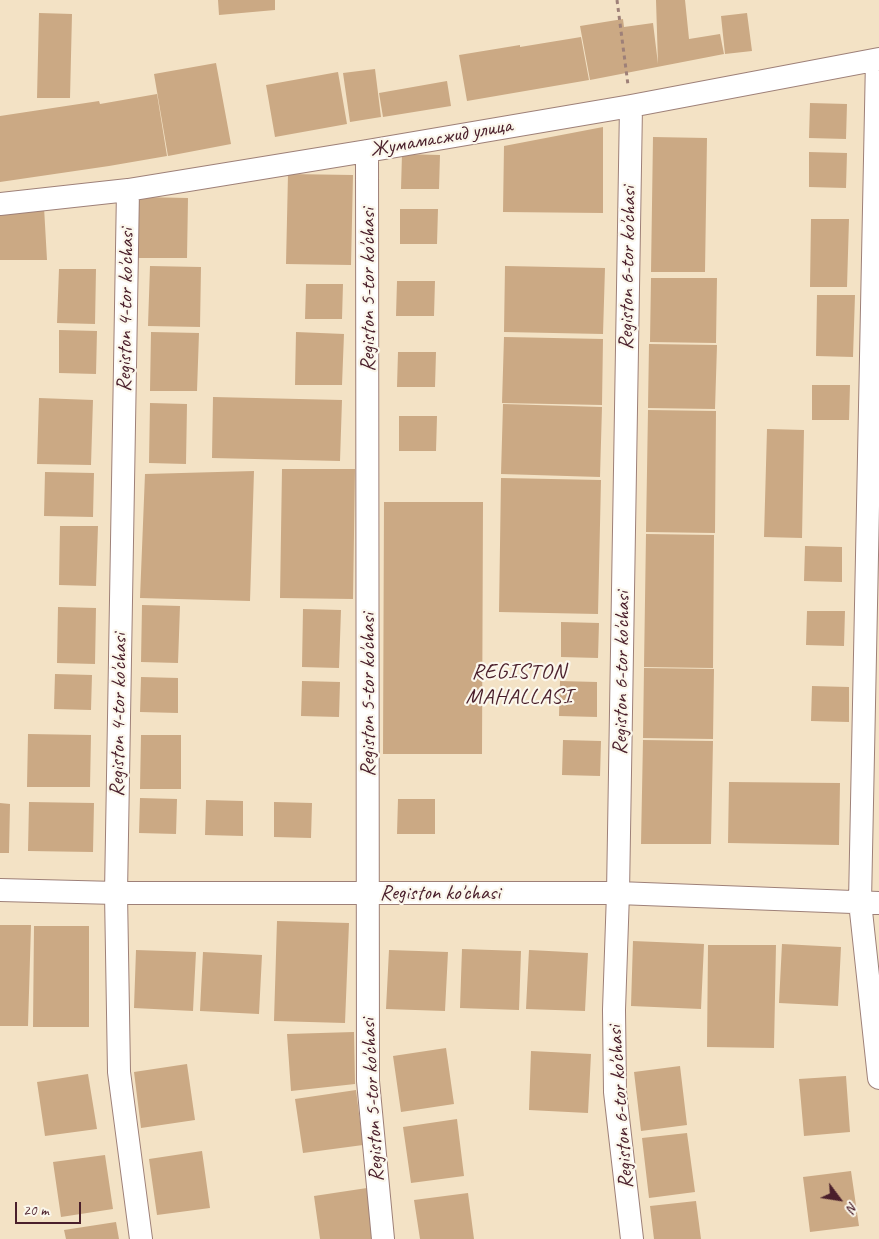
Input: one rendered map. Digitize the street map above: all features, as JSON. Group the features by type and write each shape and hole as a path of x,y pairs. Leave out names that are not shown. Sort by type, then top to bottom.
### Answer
{"street":[{"name":"Жумамасжид улица","path":"0,204 128,190 368,151 631,106 878,60"},
{"path":"878,60 869,903 879,1078"},
{"name":"Registon 6-tor ko'chasi","path":"631,106 618,893 614,1010 615,1092 632,1239"},
{"name":"Registon 5-tor ko'chasi","path":"368,151 368,1081 383,1239"},
{"name":"Registon 4-tor ko'chasi","path":"128,190 116,893 120,1072 141,1239"},
{"name":"Registon ko'chasi","path":"0,890 116,893 618,893 869,903"}],"path":[{"path":"617,0 631,106"}],"building":[{"path":"218,0 275,0 275,10 219,15"},
{"path":"656,0 685,0 689,39 720,34 724,54 590,80 580,26 623,19 624,27 653,23 658,64"},
{"path":"39,13 72,14 70,98 37,98"},
{"path":"747,13 752,51 725,54 721,16"},
{"path":"581,37 589,80 467,101 459,55"},
{"path":"216,63 231,144 168,156 154,74"},
{"path":"375,69 381,117 350,122 343,73"},
{"path":"338,72 347,124 275,137 266,85"},
{"path":"447,81 451,106 383,117 379,93"},
{"path":"157,94 167,156 0,182 0,116 99,101 100,104"},
{"path":"810,103 847,104 846,139 809,138"},
{"path":"603,127 603,213 503,212 504,146"},
{"path":"653,137 707,138 705,272 651,272"},
{"path":"809,152 847,153 846,188 809,187"},
{"path":"402,154 440,155 439,189 401,189"},
{"path":"288,174 353,175 351,265 286,264"},
{"path":"139,197 188,198 187,258 138,258"},
{"path":"44,207 47,260 0,260 0,211"},
{"path":"400,209 438,209 437,244 400,244"},
{"path":"811,219 849,219 847,287 810,287"},
{"path":"150,266 201,267 200,327 148,326"},
{"path":"505,266 605,268 603,334 504,332"},
{"path":"59,269 96,269 95,324 57,323"},
{"path":"651,278 717,278 716,343 650,342"},
{"path":"397,281 435,281 434,316 396,316"},
{"path":"306,284 343,284 342,319 305,319"},
{"path":"817,295 855,295 853,357 816,356"},
{"path":"59,330 97,331 96,374 59,373"},
{"path":"151,332 199,333 197,391 150,391"},
{"path":"296,332 344,334 342,385 295,385"},
{"path":"504,337 603,339 602,405 502,403"},
{"path":"649,344 717,345 715,409 648,408"},
{"path":"398,352 436,352 435,387 397,387"},
{"path":"812,385 850,385 849,420 812,420"},
{"path":"213,397 342,400 340,461 212,458"},
{"path":"39,398 93,400 91,465 37,464"},
{"path":"150,403 187,404 186,464 149,463"},
{"path":"503,404 602,407 600,477 501,474"},
{"path":"648,410 716,411 715,533 646,532"},
{"path":"399,416 437,416 436,451 399,451"},
{"path":"767,429 804,430 802,538 764,537"},
{"path":"282,469 355,469 353,599 280,598"},
{"path":"254,471 250,601 140,598 145,474"},
{"path":"45,472 94,473 93,517 44,516"},
{"path":"501,478 601,480 598,614 499,612"},
{"path":"384,502 483,502 482,754 383,754"},
{"path":"60,526 98,526 96,586 59,585"},
{"path":"646,534 714,535 713,668 644,667"},
{"path":"805,546 842,547 842,582 804,581"},
{"path":"142,605 180,606 178,663 141,662"},
{"path":"58,607 96,608 95,664 57,663"},
{"path":"303,609 341,610 339,668 302,667"},
{"path":"807,611 845,611 844,646 806,645"},
{"path":"561,622 599,623 598,658 561,657"},
{"path":"644,668 714,669 713,739 643,738"},
{"path":"55,674 92,675 91,710 54,709"},
{"path":"141,677 178,678 178,713 140,712"},
{"path":"302,681 340,682 339,717 301,716"},
{"path":"560,681 597,682 597,717 559,716"},
{"path":"812,686 849,687 849,722 811,721"},
{"path":"28,734 91,735 90,787 27,787"},
{"path":"141,735 181,735 181,789 140,789"},
{"path":"563,740 601,741 600,776 562,775"},
{"path":"643,740 713,741 711,844 641,844"},
{"path":"729,782 840,783 839,845 728,843"},
{"path":"140,798 177,799 176,834 139,833"},
{"path":"398,799 435,799 435,834 397,834"},
{"path":"206,800 243,801 243,836 205,835"},
{"path":"29,802 94,803 93,852 28,851"},
{"path":"274,802 312,803 311,838 274,837"},
{"path":"0,803 10,804 9,853 0,853"},
{"path":"277,921 349,923 345,1023 274,1021"},
{"path":"0,925 31,925 28,1026 0,1026"},
{"path":"34,926 89,926 89,1027 33,1027"},
{"path":"633,941 704,944 701,1009 631,1006"},
{"path":"782,944 841,947 838,1006 779,1003"},
{"path":"708,945 776,945 774,1048 707,1047"},
{"path":"462,949 521,951 519,1010 460,1008"},
{"path":"136,950 196,952 193,1011 134,1008"},
{"path":"389,950 448,952 445,1011 386,1009"},
{"path":"529,950 588,953 585,1011 526,1009"},
{"path":"203,952 262,955 259,1014 200,1011"},
{"path":"354,1032 355,1084 291,1091 287,1034"},
{"path":"446,1048 454,1104 401,1112 393,1056"},
{"path":"531,1051 591,1054 588,1113 529,1110"},
{"path":"187,1064 195,1120 141,1128 134,1072"},
{"path":"680,1066 687,1125 641,1131 634,1072"},
{"path":"88,1074 97,1129 45,1136 37,1082"},
{"path":"846,1076 850,1132 804,1136 799,1079"},
{"path":"356,1090 363,1145 303,1153 295,1099"},
{"path":"457,1119 464,1176 411,1183 403,1127"},
{"path":"687,1133 695,1192 649,1198 642,1138"},
{"path":"202,1151 210,1208 157,1215 149,1159"},
{"path":"105,1155 113,1209 61,1217 53,1162"},
{"path":"851,1171 859,1226 810,1232 803,1177"},
{"path":"367,1188 374,1239 320,1239 314,1196"},
{"path":"468,1193 474,1239 420,1239 414,1200"},
{"path":"696,1201 701,1239 654,1239 650,1206"},
{"path":"116,1222 119,1239 66,1239 64,1230"}],"district":[{"name":"REGISTON MAHALLASI","path":"519,684"}]}
